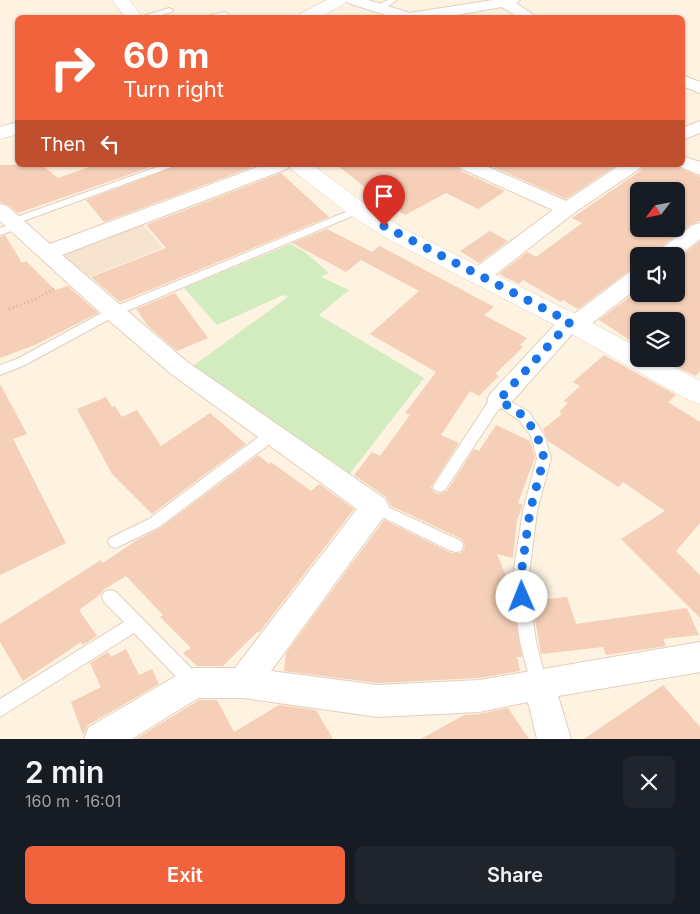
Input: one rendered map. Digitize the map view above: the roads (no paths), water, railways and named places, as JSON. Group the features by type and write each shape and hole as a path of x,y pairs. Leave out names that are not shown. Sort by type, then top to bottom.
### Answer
{"street":[{"path":"120,0 132,15"},
{"path":"312,15 339,0"},
{"path":"354,0 404,15"},
{"path":"424,15 509,1 527,15"},
{"path":"685,81 700,88"},
{"path":"685,134 700,126"},
{"path":"0,133 15,129"},
{"path":"685,162 700,169"},
{"path":"47,253 275,167"},
{"path":"303,167 358,210 398,235 573,324 700,394"},
{"path":"473,167 567,209"},
{"path":"478,276 567,209 629,167"},
{"path":"7,222 47,253 113,312 178,366 375,507 243,683"},
{"path":"677,247 700,229"},
{"path":"499,400 573,324 630,283"},
{"path":"101,739 194,683 243,683 378,701 479,696 700,657"},
{"path":"539,684 554,739"}],"lane":[{"path":"378,8 393,0"},
{"path":"151,15 169,10"},
{"path":"7,222 166,167"},
{"path":"0,370 21,362 113,312 358,210"},
{"path":"440,486 493,405 499,400 524,416 537,435 544,458 530,511 520,582 528,642 539,684"},
{"path":"115,542 154,523 274,433"},
{"path":"375,507 456,546"},
{"path":"110,596 194,683"},
{"path":"0,709 136,623"}]}
